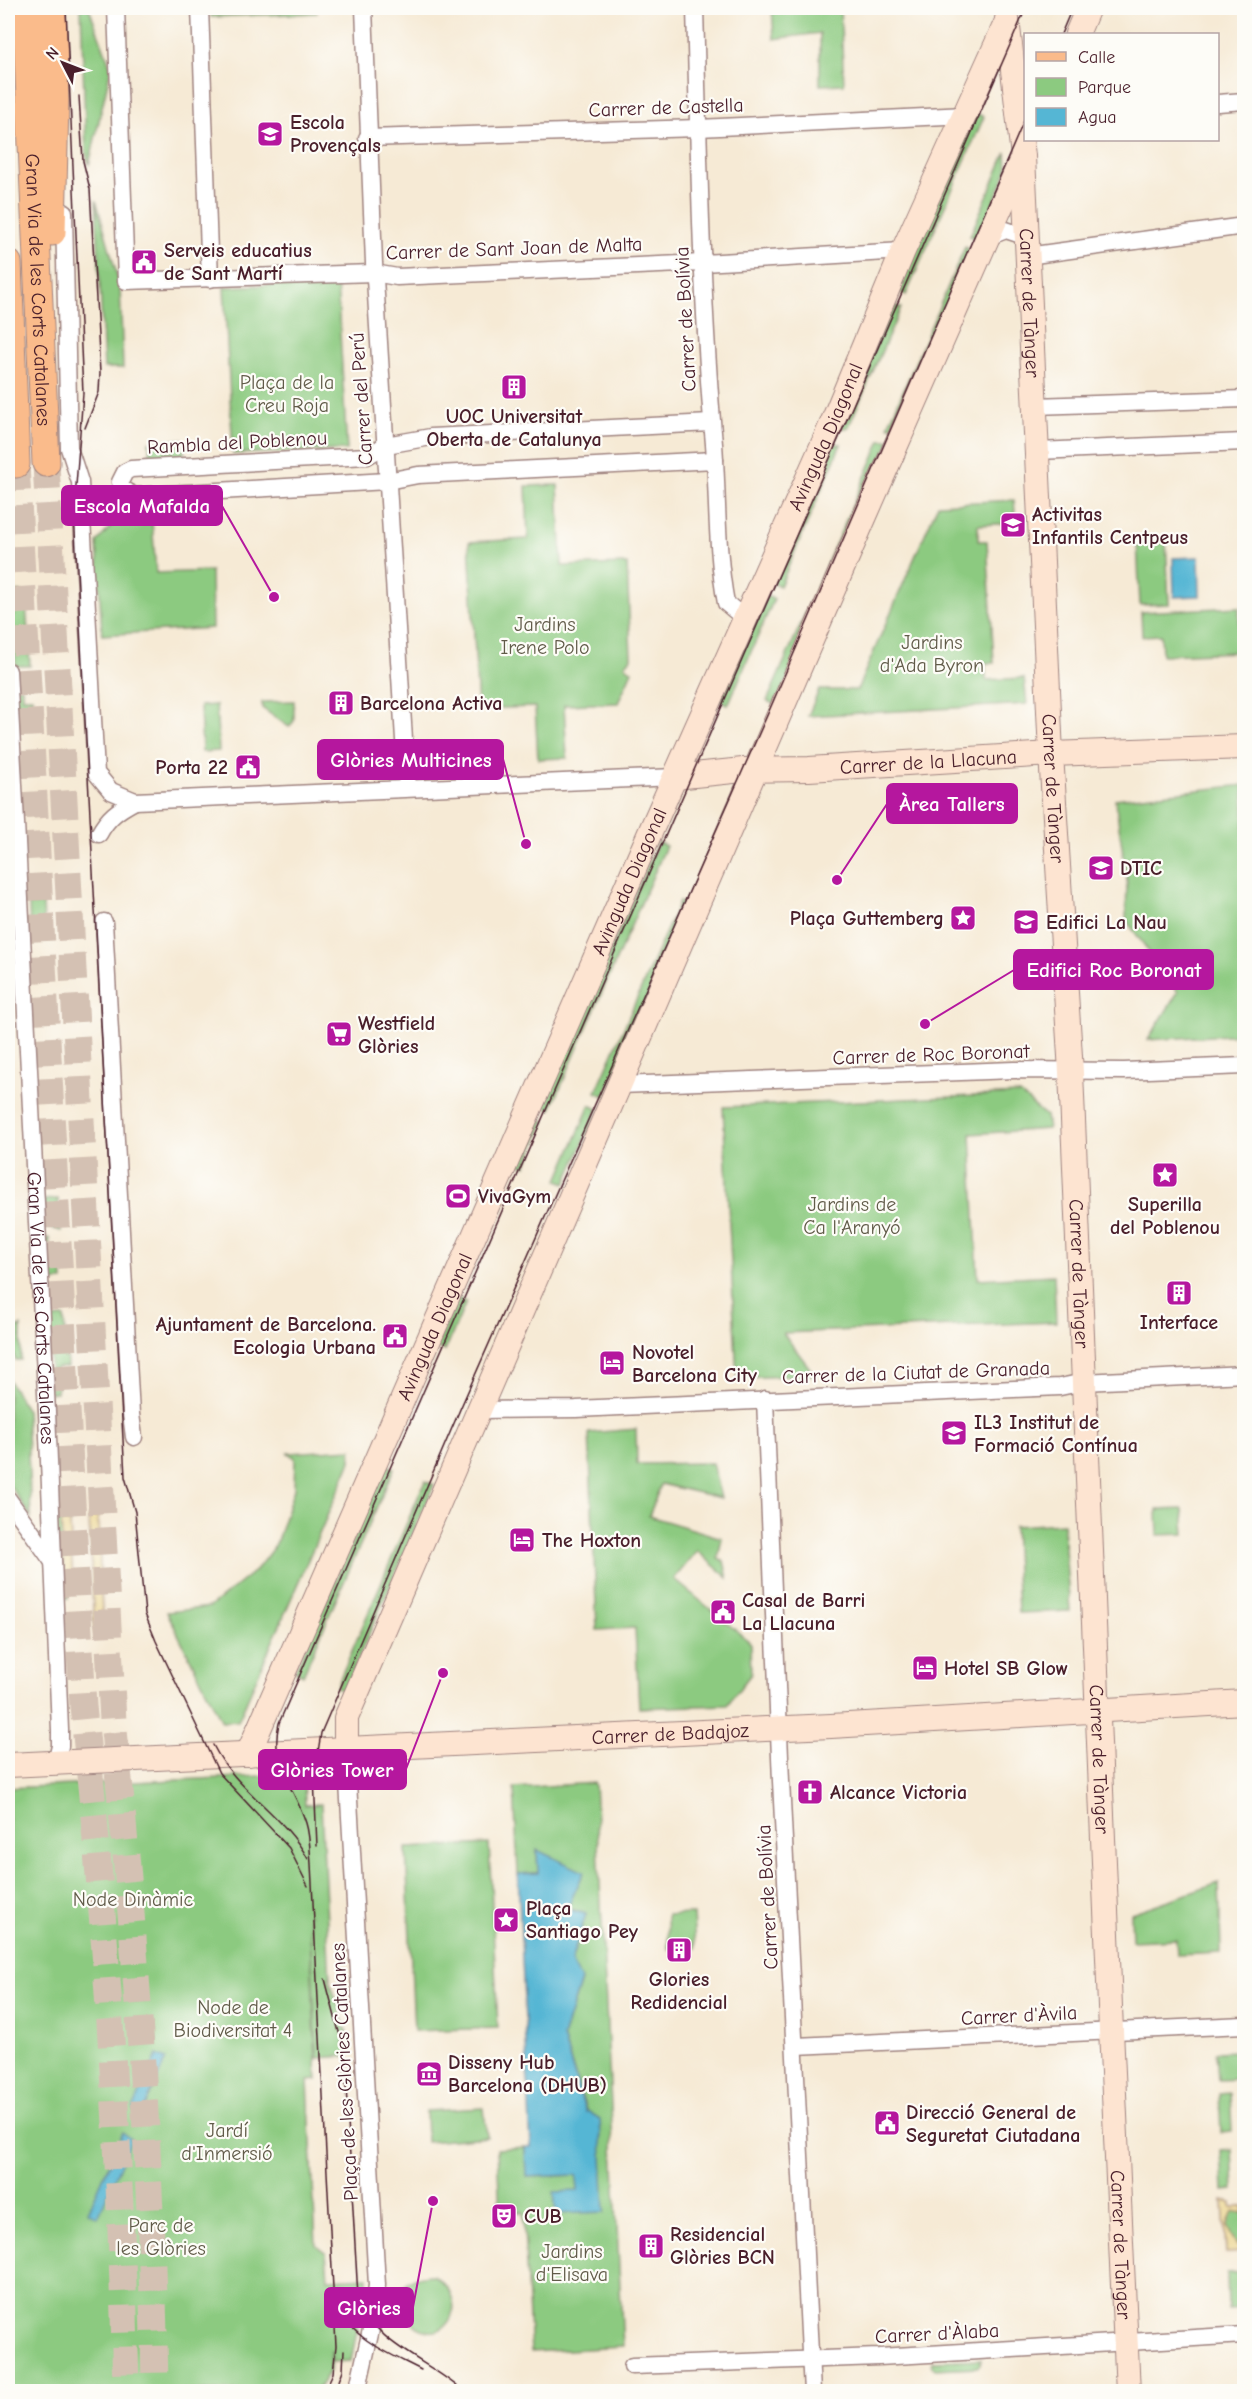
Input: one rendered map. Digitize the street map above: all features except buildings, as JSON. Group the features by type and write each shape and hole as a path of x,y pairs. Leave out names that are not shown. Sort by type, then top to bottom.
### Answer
{"main road":[{"name":"Gran Via de les Corts Catalanes","path":"26,8 46,463"},
{"path":"44,406 52,276 55,101 52,8"},
{"name":"Gran Via de les Corts Catalanes","path":"8,263 16,464"}],"street":[{"name":"Carrer de Sant Joan de Malta","path":"116,8 126,281 374,273 397,277 903,251"},
{"path":"200,8 210,279"},
{"name":"Carrer del Perú","path":"364,8 367,138 374,273 406,787"},
{"name":"Carrer de Bolívia","path":"695,8 703,263 711,423 726,603 744,618"},
{"path":"1077,33 1089,8"},
{"name":"Avinguda Diagonal","path":"248,1754 744,618 831,426 903,251 966,116 1009,11"},
{"name":"Carrer de Tànger","path":"1009,11 1024,125"},
{"path":"55,101 65,222 69,448 80,482 96,773 111,791 135,801 406,787 675,777"},
{"path":"1219,103 1245,101"},
{"name":"Carrer de Castella","path":"367,138 699,128 966,116"},
{"path":"346,1748 346,1718 1027,148"},
{"name":"Carrer de Tànger","path":"1027,148 1027,247 1051,753 1071,1072 1128,2391"},
{"path":"988,237 1006,230 1027,247 1245,226"},
{"path":"1035,406 1245,399"},
{"name":"Rambla del Poblenou","path":"711,423 431,436 386,445 367,456 131,468 125,472 120,482 122,489 135,496 387,481 418,475 715,460"},
{"path":"1038,451 1245,442"},
{"name":"Gran Via de les Corts Catalanes","path":"8,671 53,1562 60,1730 60,1746 56,1763"},
{"name":"Carrer de la Llacuna","path":"675,777 756,770 986,760 1051,753 1245,747"},
{"path":"99,834 112,815 135,801"},
{"path":"104,922 134,1437"},
{"name":"Carrer de Roc Boronat","path":"620,1085 820,1080 1014,1070 1071,1072 1245,1066"},
{"name":"Carrer de la Ciutat de Granada","path":"481,1410 576,1409 1060,1387 1084,1382 1245,1374"},
{"name":"Carrer de Bolívia","path":"765,1399 812,2391"},
{"path":"8,1498 53,1562"},
{"name":"Carrer de Badajoz","path":"8,1765 779,1728 1245,1702"},
{"name":"Plaça de les Glòries Catalanes","path":"346,1748 377,2285 373,2319 357,2391"},
{"name":"Carrer d'Àvila","path":"796,2046 1245,2025"},
{"name":"Carrer d'Àlaba","path":"632,2366 812,2360 1245,2335"}],"green space":[{"path":"81,8 89,8 111,68 89,165 86,153"},
{"path":"211,8 317,8 317,13 211,17"},
{"path":"772,8 840,8 844,84 820,85 820,33 774,39"},
{"path":"975,113 984,117 906,295 898,291"},
{"path":"1006,152 1007,171 978,239 970,236"},
{"path":"96,200 120,286 123,368 104,368"},
{"path":"965,247 973,251 896,426 888,426"},
{"name":"Plaça de la Creu Roja","path":"337,282 347,450 233,454 224,287"},
{"path":"892,304 901,308 848,428 838,428"},
{"path":"183,439 184,455 150,458 149,442"},
{"path":"881,440 890,440 776,705 767,701"},
{"path":"831,444 841,444 780,586 771,582"},
{"name":"Jardins Irene Polo","path":"558,485 562,566 627,564 631,658 625,665 632,671 618,703 564,705 567,758 538,759 535,707 478,709 469,542 528,539 526,486"},
{"name":"Jardins d'Ada Byron","path":"1014,500 1016,523 978,525 978,541 987,541 994,663 985,663 986,680 1024,678 1027,704 808,716 819,690 857,690 938,504"},
{"path":"151,508 156,573 211,571 212,628 102,635 97,542 125,511"},
{"path":"1166,539 1169,604 1140,605 1137,541"},
{"path":"21,592 21,602 26,602 30,666 16,666 10,616 14,615 13,593"},
{"path":"765,596 774,599 728,705 719,700"},
{"path":"1239,607 1240,652 1162,655 1161,635 1142,636 1141,612"},
{"path":"13,687 22,687 22,697 32,697 33,716 24,717 24,723 15,724"},
{"path":"294,701 294,721 289,727 262,708 262,702"},
{"path":"216,705 219,751 202,752 200,706"},
{"path":"1244,785 1244,1034 1148,1040 1178,992 1126,920 1127,881 1115,799"},
{"path":"658,842 666,846 551,1109 542,1106"},
{"path":"679,902 688,905 604,1096 596,1092"},
{"path":"43,903 44,925 39,926 40,941 26,942 30,933 29,904"},
{"name":"Jardins de Ca l'Aranyó","path":"1020,1094 1046,1116 1048,1129 971,1134 978,1279 1054,1275 1056,1322 783,1333 815,1375 737,1378 723,1107"},
{"path":"590,1105 598,1109 566,1183 558,1180"},
{"path":"537,1118 545,1121 526,1166 517,1163"},
{"path":"58,1199 61,1231 45,1226 43,1200"},
{"path":"49,1238 50,1253 62,1253 63,1281 48,1282 42,1239"},
{"path":"458,1298 466,1302 445,1351 436,1347"},
{"path":"64,1317 67,1367 56,1368 57,1393 50,1393 50,1318"},
{"path":"21,1326 21,1360 15,1360 14,1355 8,1355 8,1331"},
{"path":"8,1379 26,1409 31,1517 8,1483"},
{"path":"636,1429 637,1464 712,1463 721,1498 661,1484 649,1516 722,1538 718,1558 724,1561 728,1578 697,1551 674,1579 750,1642 751,1674 727,1705 639,1708 635,1628 597,1630 589,1433"},
{"path":"351,1449 351,1461 238,1721 222,1722 167,1612 210,1607 257,1569 276,1544 294,1489 295,1458 288,1453"},
{"path":"386,1465 394,1468 303,1675 295,1671"},
{"path":"425,1481 434,1485 344,1691 336,1688"},
{"path":"55,1507 64,1507 64,1512 69,1512 70,1522 62,1522 65,1584 73,1583 74,1592 68,1593 68,1598 61,1598"},
{"path":"1183,1509 1185,1534 1158,1535 1157,1510"},
{"path":"1063,1523 1070,1611 1018,1613 1014,1526"},
{"name":"Parc de les Glòries","path":"304,1774 305,1805 321,1804 330,1981 347,2033 348,2056 317,2058 309,1913 317,2080 308,2081 316,2245 326,2253 328,2279 368,2277 351,2361 332,2362 331,2350 330,2371 317,2391 8,2391 8,1788"},
{"name":"Jardins d'Elisava","path":"595,1783 623,2347 531,2352 523,2212 500,2213 497,2149 525,2147 527,2177 577,2175 578,2191 605,2212 587,2113 563,2037 581,1980 571,1962 586,1914 569,1908 566,1910 537,1850 538,1873 518,1874 514,1788"},
{"path":"489,1844 498,2028 414,2031 406,1848"},
{"path":"1219,1883 1221,1953 1177,1955 1176,1939 1132,1941 1131,1913"},
{"path":"693,1914 695,1948 668,1949 667,1915"},
{"path":"1239,2051 1241,2079 1218,2080 1216,2052"},
{"path":"1230,2093 1232,2131 1221,2132 1219,2094"},
{"path":"484,2108 487,2137 427,2142 426,2111"},
{"path":"1232,2149 1234,2190 1223,2191 1221,2150"},
{"path":"1233,2211 1244,2213 1244,2242 1238,2246 1227,2227"},
{"path":"1244,2272 1244,2309 1228,2310 1227,2273"},
{"path":"433,2275 445,2285 454,2305 450,2319 445,2326 433,2331 422,2329 411,2322 404,2311 401,2298 403,2287 414,2279"},
{"path":"981,2359 981,2365 978,2367 936,2369 932,2365 933,2361"}],"sand":[{"path":"89,1516 98,1516 103,1634 94,1634"},
{"path":"61,1522 70,1522 73,1583 65,1584"},
{"path":"1223,2200 1231,2202 1231,2207 1244,2207 1244,2213 1233,2211 1227,2227 1237,2246 1244,2242 1244,2252 1226,2253"}],"water":[{"path":"1199,557 1200,596 1174,597 1173,558"},
{"path":"537,1850 584,1872 567,1909 586,1914 571,1961 581,1980 563,2037 586,2113 586,2110 600,2119 605,2212 556,2214 554,2192 578,2191 577,2175 526,2177 525,2147 531,2147 518,1874 538,1873"},
{"path":"157,2055 166,2059 141,2116 133,2109"},
{"path":"123,2132 131,2140 98,2217 88,2212"}],"tunnel":[{"path":"46,463 113,1721 142,2055 155,2392"},
{"path":"16,464 83,1706 106,1963 117,2134 126,2392"}],"tram line":[{"path":"66,8 83,393 74,512 125,1477 135,1512 145,1614 156,1641 219,1773 289,1848 308,1886"},
{"path":"324,2392 333,2373 336,2346 310,1849 306,1823 284,1775 277,1752 279,1723 1026,8"},
{"path":"1061,33 1072,8"},
{"path":"79,96 83,161 90,189 100,373 99,392 85,428"},
{"path":"317,1846 314,1777 321,1733 461,1407 769,711 1024,121"},
{"path":"213,1745 234,1776 286,1829 308,1859"},
{"path":"325,1979 344,2051 358,2297 366,2314 390,2340 464,2392"},
{"path":"336,2300 349,2325 359,2334 421,2370"},
{"path":"335,2392 343,2370 344,2350"}],"place":[{"name":"Escola Provençals","path":"270,134"},
{"name":"Serveis educatius de Sant Martí","path":"144,262"},
{"name":"UOC Universitat Oberta de Catalunya","path":"514,387"},
{"name":"Activitas Infantils Centpeus","path":"1013,525"},
{"name":"Escola Mafalda","path":"274,597"},
{"name":"Barcelona Activa","path":"341,703"},
{"name":"Porta 22","path":"248,767"},
{"name":"Glòries Multicines","path":"526,844"},
{"name":"DTIC","path":"1101,868"},
{"name":"Àrea Tallers","path":"837,880"},
{"name":"Plaça Guttemberg","path":"963,918"},
{"name":"Edifici La Nau","path":"1026,922"},
{"name":"Edifici Roc Boronat","path":"925,1024"},
{"name":"Westfield Glòries","path":"339,1034"},
{"name":"Superilla del Poblenou","path":"1165,1175"},
{"name":"VivaGym","path":"458,1196"},
{"name":"Interface","path":"1179,1293"},
{"name":"Ajuntament de Barcelona. Ecologia Urbana","path":"395,1336"},
{"name":"Novotel Barcelona City","path":"612,1363"},
{"name":"IL3 Institut de Formació Contínua","path":"954,1433"},
{"name":"The Hoxton","path":"522,1540"},
{"name":"Casal de Barri La Llacuna","path":"723,1612"},
{"name":"Hotel SB Glow","path":"925,1668"},
{"name":"Glòries Tower","path":"443,1673"},
{"name":"Alcance Victoria","path":"810,1792"},
{"name":"Plaça Santiago Pey","path":"506,1920"},
{"name":"Glories Redidencial","path":"679,1950"},
{"name":"Disseny Hub Barcelona (DHUB)","path":"429,2074"},
{"name":"Direcció General de Seguretat Ciutadana","path":"887,2123"},
{"name":"Glòries","path":"433,2201"},
{"name":"CUB","path":"504,2216"},
{"name":"Residencial Glòries BCN","path":"651,2246"}],"park label":[{"name":"Node Dinàmic","path":"133,1899"},
{"name":"Node de Biodiversitat 4","path":"233,2018"},
{"name":"Jardí d'Inmersió","path":"227,2142"}]}
